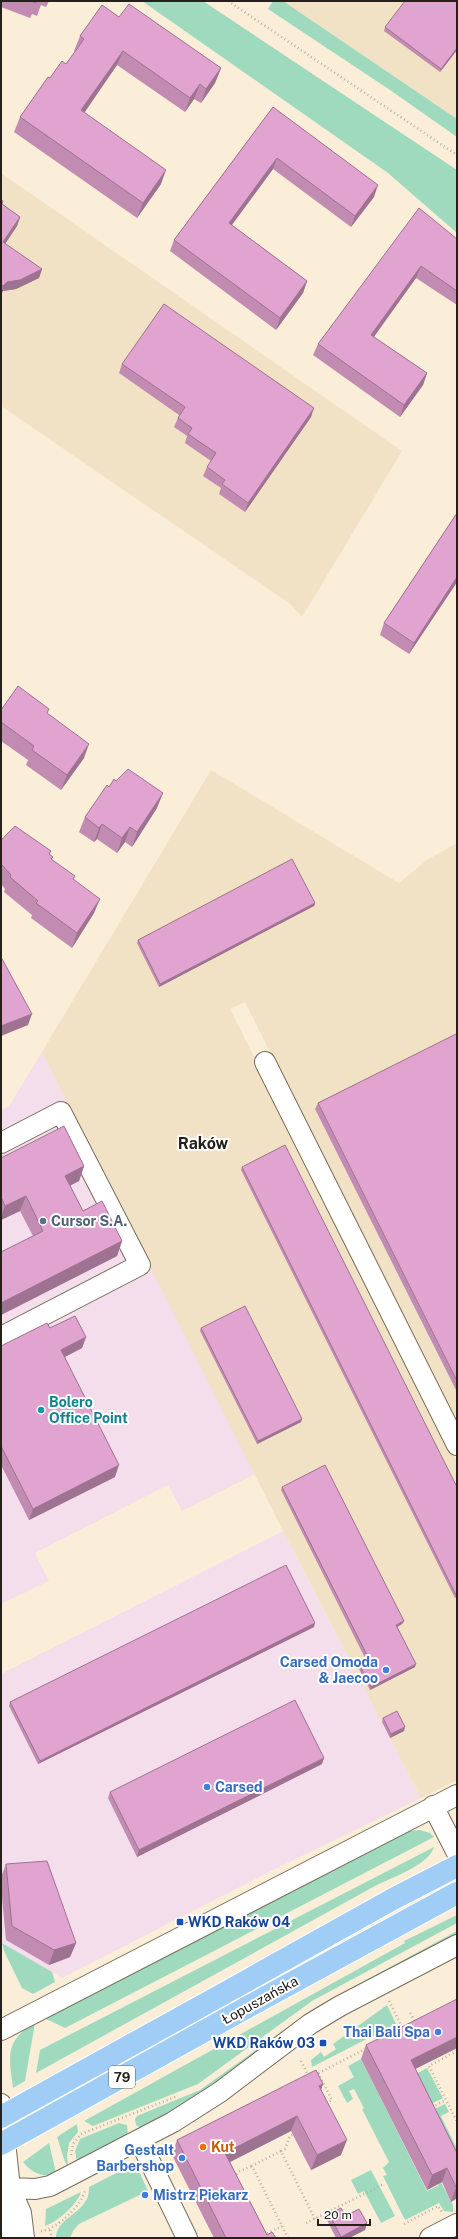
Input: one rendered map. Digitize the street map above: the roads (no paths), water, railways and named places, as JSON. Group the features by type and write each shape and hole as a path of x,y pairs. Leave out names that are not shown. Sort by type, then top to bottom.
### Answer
{"main road":[{"name":"Łopuszańska","path":"2,2130 232,1989 404,1893 457,1866"},
{"name":"Łopuszańska","path":"2,2130 244,2010 457,1893"}],"street":[{"path":"265,1062 457,1445"},
{"path":"1,1143 62,1112 140,1266 1,1337"},
{"path":"1,2030 433,1806 457,1795"},
{"path":"433,1806 457,1853"},
{"path":"10,2188 35,2189 50,2186 140,2141 209,2100 310,2024 340,2006 457,1945"},
{"path":"1,2104 2,2130 10,2188 29,2235"},
{"path":"140,2141 187,2238"},
{"path":"8,2238 6,2216 10,2188"},
{"path":"430,2238 457,2224"}],"place":[{"name":"Cursor S.A.","path":"43,1221"},
{"name":"Bolero Office Point","path":"41,1410"},
{"name":"Carsed Omoda & Jaecoo","path":"386,1670"},
{"name":"Carsed","path":"207,1787"},
{"name":"WKD Raków 04","path":"180,1922"},
{"name":"Thai Bali Spa","path":"438,2032"},
{"name":"WKD Raków 03","path":"323,2043"},
{"name":"Kut","path":"203,2147"},
{"name":"Gestalt Barbershop","path":"182,2158"},
{"name":"Mistrz Piekarz","path":"145,2195"}],"district":[{"name":"Raków","path":"203,1143"}]}
